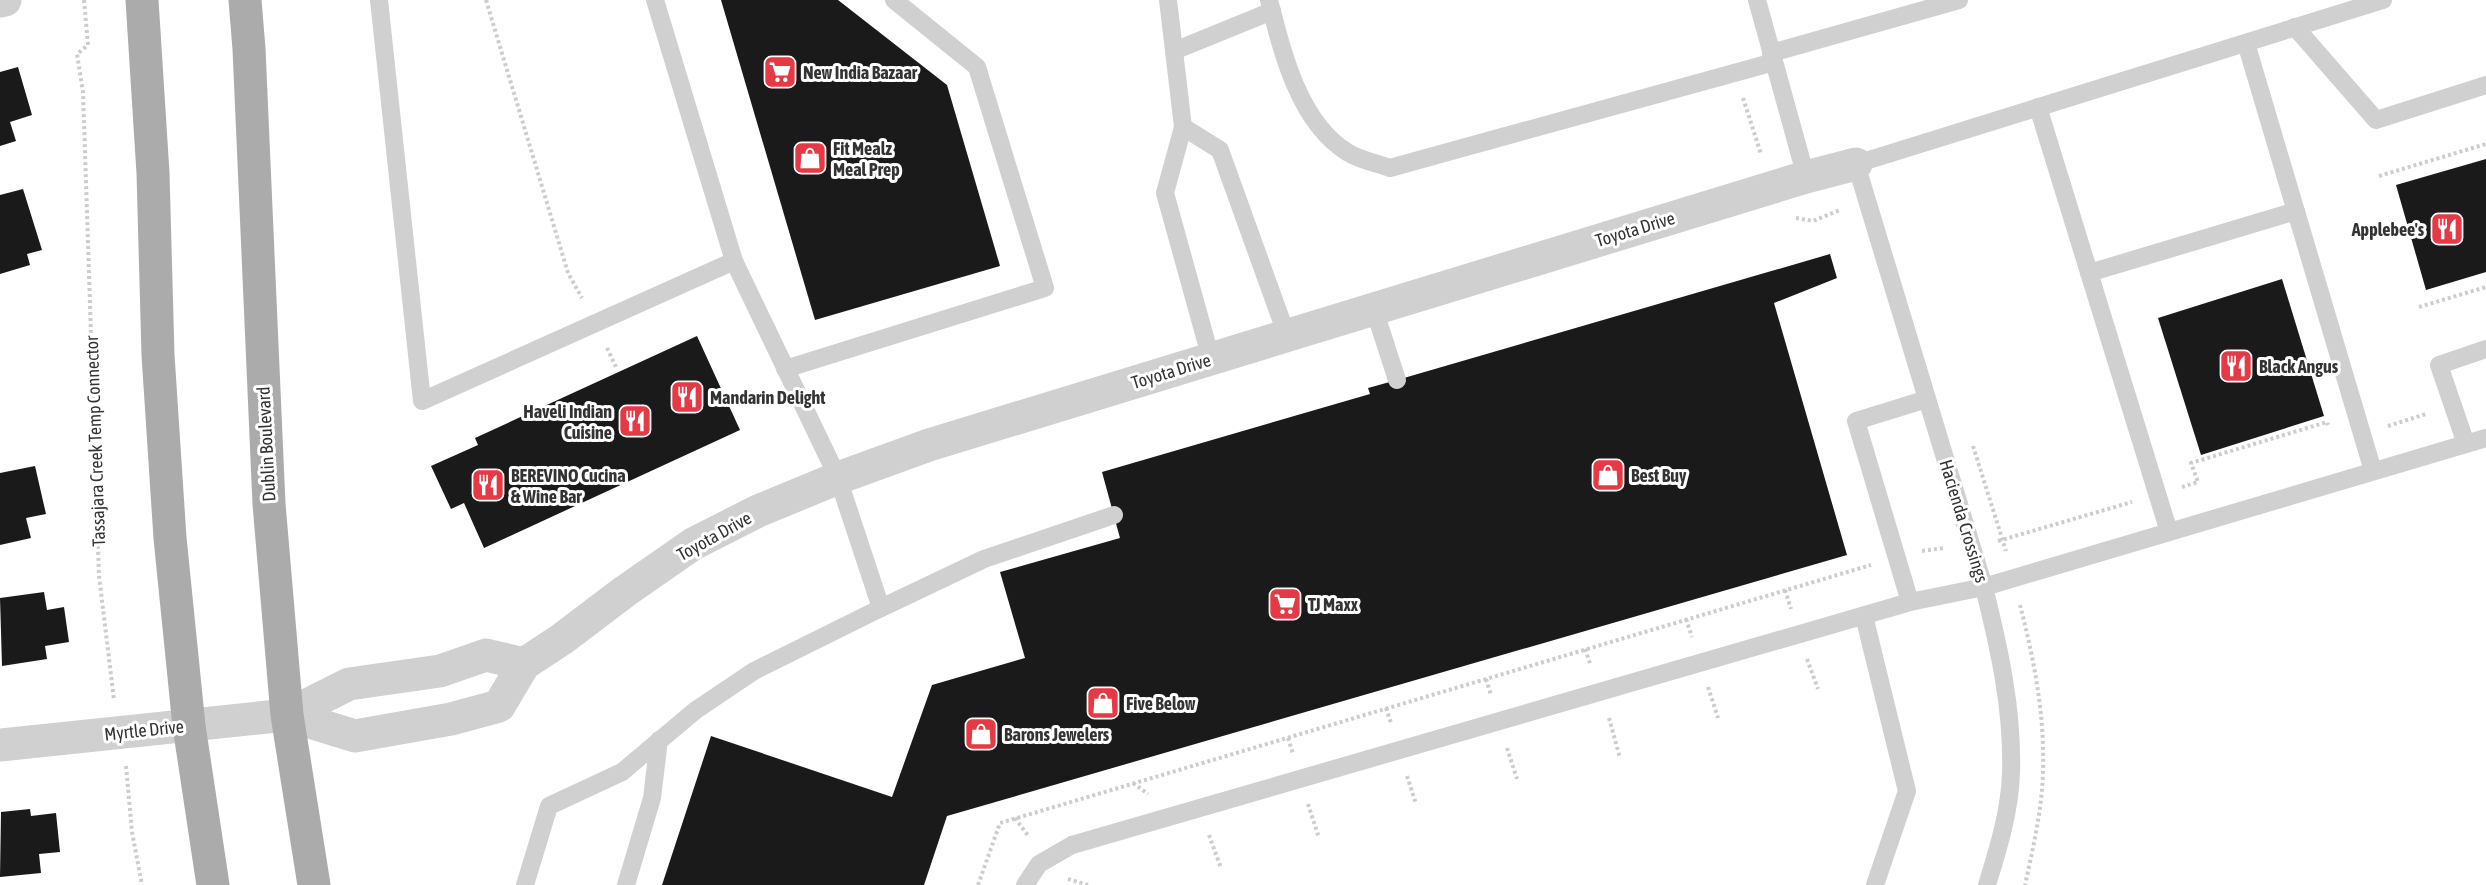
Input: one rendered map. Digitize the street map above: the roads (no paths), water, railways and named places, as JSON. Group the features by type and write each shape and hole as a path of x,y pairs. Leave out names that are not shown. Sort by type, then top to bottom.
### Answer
{"main road":[{"path":"142,0 153,173 158,355 170,538 189,726 213,885"},
{"name":"Dublin Boulevard","path":"245,0 269,504 287,715 314,885"}],"street":[{"path":"0,1 5,0"},
{"name":"Toyota Drive","path":"287,715 355,736 451,719 500,706 524,664 693,544 758,511 838,478 929,445 1806,177 1856,164"},
{"path":"287,715 349,684 440,671 486,655 524,664"},
{"name":"Myrtle Drive","path":"0,745 287,715"}],"lane":[{"path":"379,0 422,401 734,261"},
{"path":"655,0 734,261 838,478 881,608"},
{"path":"785,369 1045,288 977,67 894,0"},
{"path":"1168,0 1183,127 1165,193 1211,359"},
{"path":"1757,0 1806,177"},
{"path":"1174,51 1271,6 1281,52 1315,123 1347,153 1390,168 1773,57 1959,0"},
{"path":"1856,164 2383,0"},
{"path":"2295,27 2376,120 2486,85"},
{"path":"2246,43 2373,471"},
{"path":"2038,107 2169,532"},
{"path":"1183,127 1220,150 1287,336"},
{"name":"Hacienda Crossings","path":"1856,164 1984,587 2000,651 2010,711 2011,775 2002,832 1987,885"},
{"path":"2089,273 2296,211"},
{"path":"1374,309 1397,380"},
{"path":"2466,444 2439,365 2486,349"},
{"path":"1910,602 1856,421 1927,399"},
{"path":"1025,885 1039,864 1072,844 1910,602 1984,587 2486,438"},
{"path":"525,885 549,806 622,772 696,710 754,671 984,559 1114,515"},
{"path":"1864,616 1907,791 1875,885"},
{"path":"626,885 652,798 659,740"}],"place":[{"name":"New India Bazaar","path":"780,72"},
{"name":"Fit Mealz Meal Prep","path":"810,158"},
{"name":"Applebee's","path":"2447,229"},
{"name":"Black Angus","path":"2236,366"},
{"name":"Mandarin Delight","path":"687,397"},
{"name":"Haveli Indian Cuisine","path":"635,421"},
{"name":"Best Buy","path":"1608,475"},
{"name":"BEREVINO Cucina & Wine Bar","path":"488,485"},
{"name":"TJ Maxx","path":"1285,604"},
{"name":"Five Below","path":"1103,703"},
{"name":"Barons Jewelers","path":"981,734"}]}
